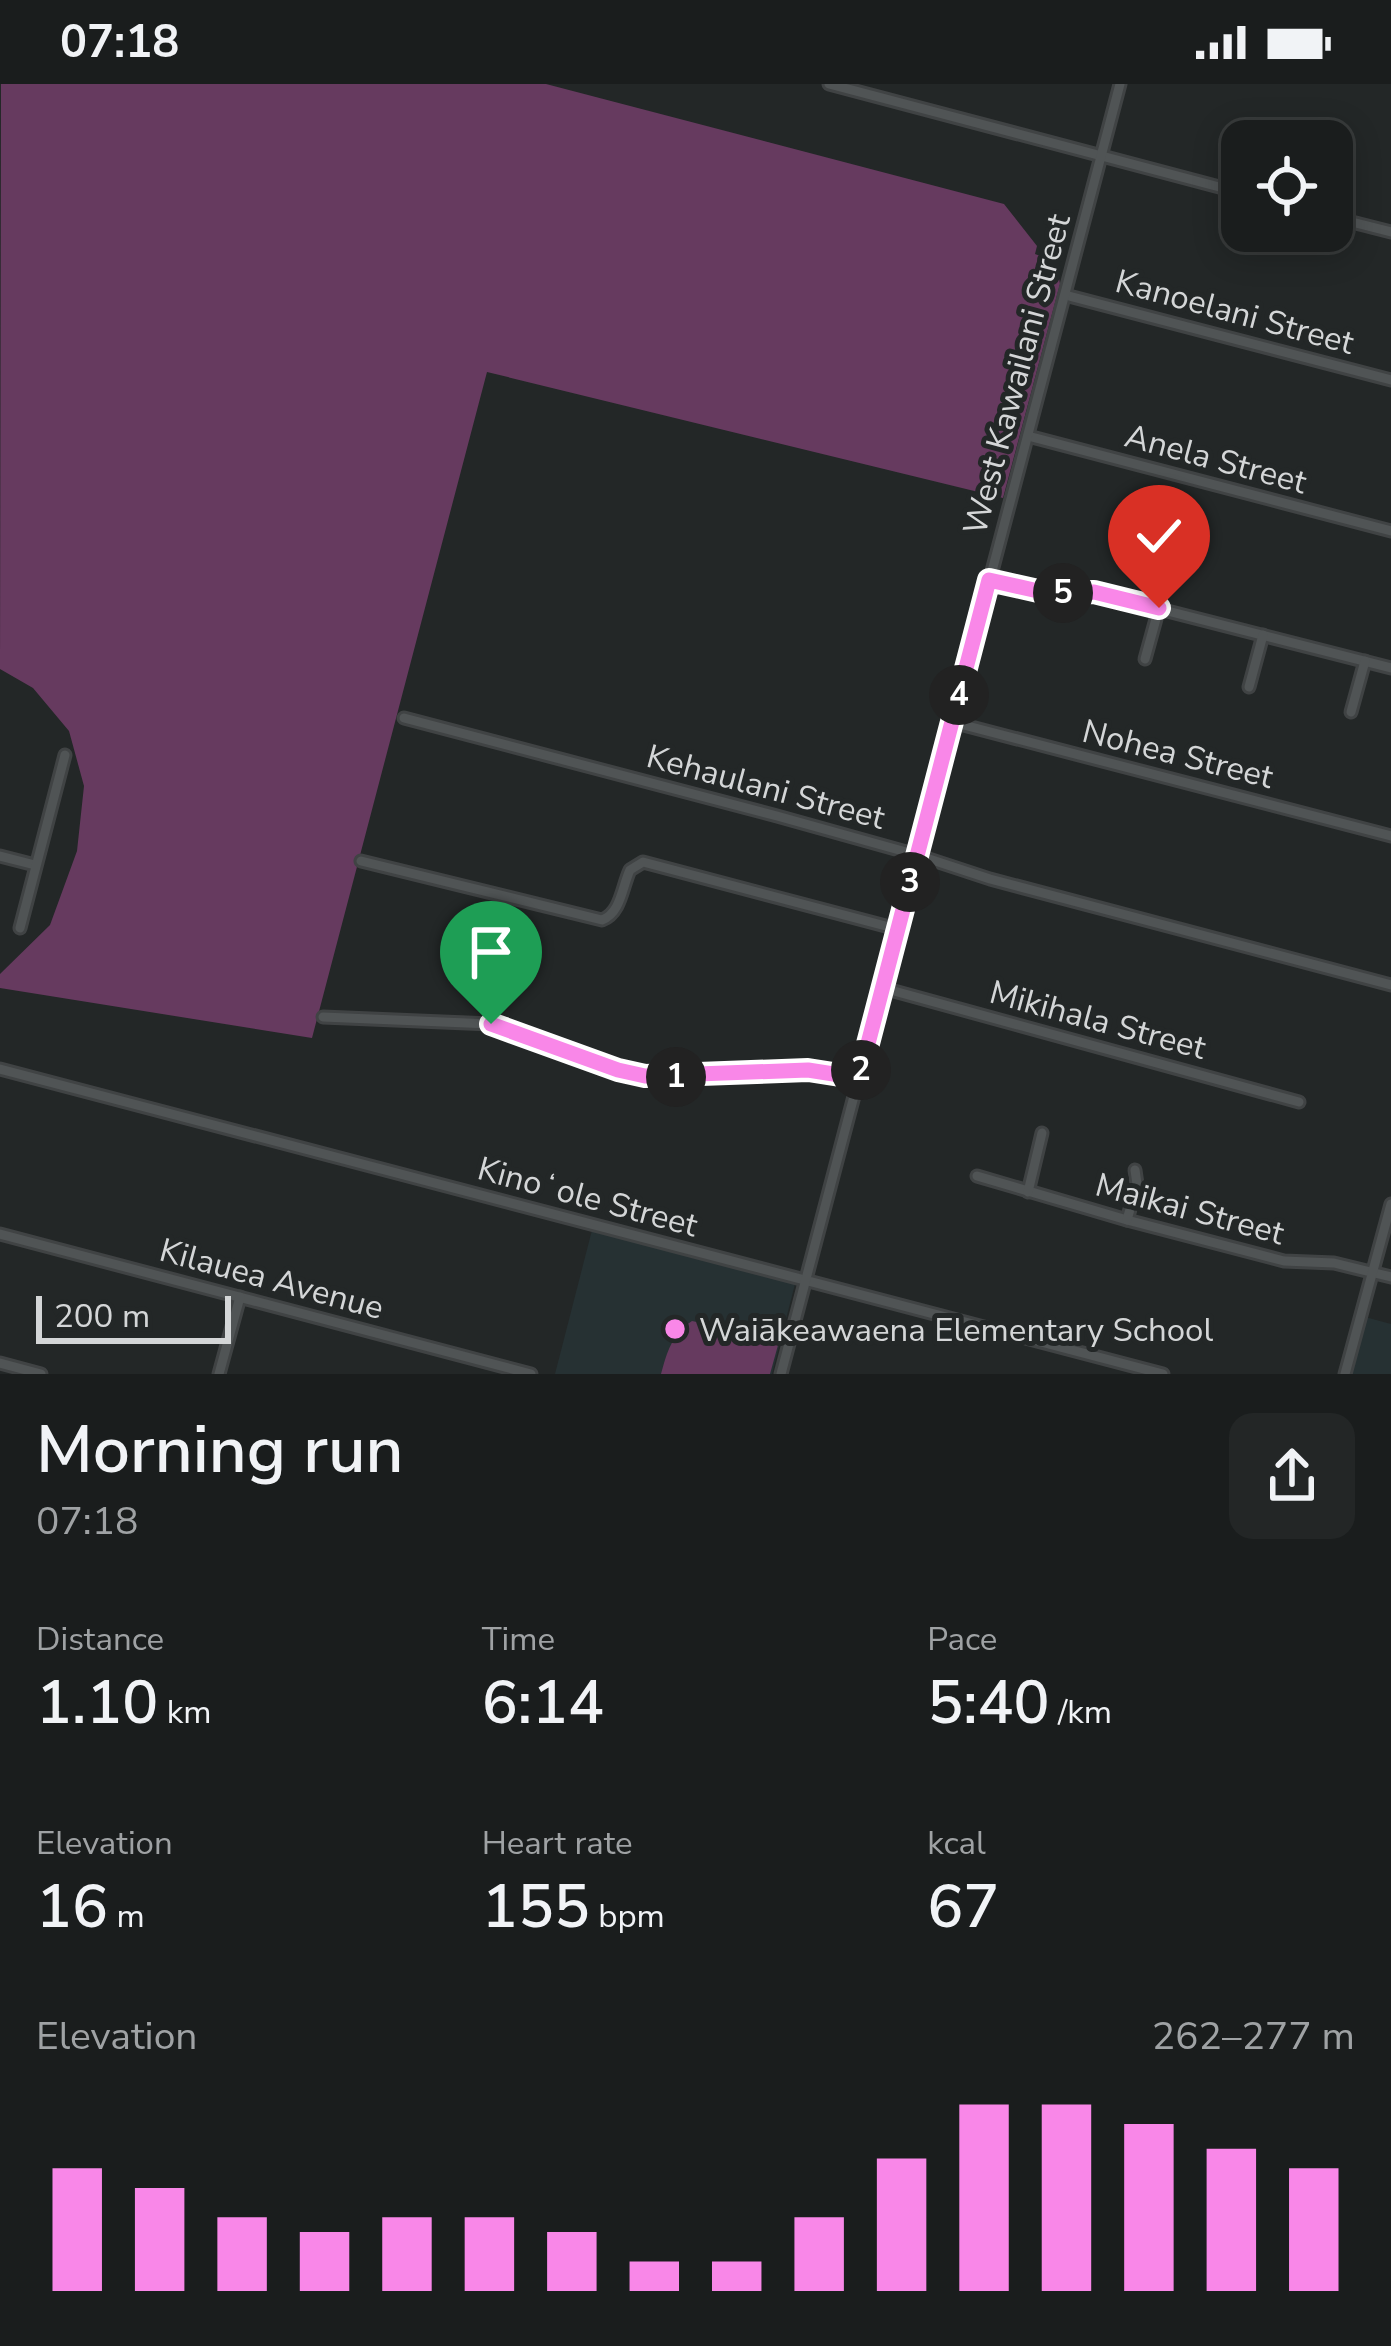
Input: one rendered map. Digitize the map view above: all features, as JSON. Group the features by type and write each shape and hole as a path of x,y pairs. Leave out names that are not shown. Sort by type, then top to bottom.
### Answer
{"street":[{"path":"829,84 1221,187"},
{"name":"West Kawailani Street","path":"781,1374 1120,84"},
{"path":"1353,222 1391,232"},
{"name":"Kanoelani Street","path":"1065,295 1391,380"},
{"name":"Anela Street","path":"1028,436 1391,531"},
{"path":"989,580 1047,593 1094,592 1391,668"},
{"path":"1145,659 1159,608"},
{"path":"1250,687 1263,635"},
{"path":"1351,712 1365,661"},
{"name":"Kehaulani Street","path":"404,718 1391,985"},
{"name":"Nohea Street","path":"952,722 1391,836"},
{"path":"20,928 64,755"},
{"path":"0,856 35,865"},
{"path":"362,861 602,920 616,910 630,870 643,862 897,929"},
{"name":"Mikihala Street","path":"883,988 1299,1102"},
{"path":"323,1017 491,1024 645,1076 808,1070 859,1078"},
{"name":"Kinoʻole Street","path":"0,1069 1162,1374"},
{"path":"1028,1192 1042,1133"},
{"path":"1127,1220 1137,1184 1135,1170"},
{"name":"Maikai Street","path":"977,1175 1290,1263 1334,1263 1391,1277"},
{"path":"1345,1374 1391,1204"},
{"name":"Kilauea Avenue","path":"0,1234 531,1374"},
{"path":"219,1374 240,1297"},
{"path":"0,1363 41,1374"}],"shaded area":[{"path":"1,84 546,84 1004,204 1037,246 1035,254 1056,262 1060,284 1003,498 487,372 312,1038 0,988 0,974 50,925 77,851 84,786 69,731 33,688 0,669"},
{"name":"Waiākeawaena Elementary School","path":"592,1230 795,1284 772,1374 555,1374"},
{"path":"1365,1317 1391,1324 1391,1374 1350,1374"},
{"path":"692,1321 780,1338 770,1374 661,1374 675,1338"}],"place":[{"name":"Waiākeawaena Elementary School","path":"675,1329"}],"route":[{"path":"491,1024 645,1076 808,1070 859,1078 989,580 1047,593 1094,592 1159,608"}]}
